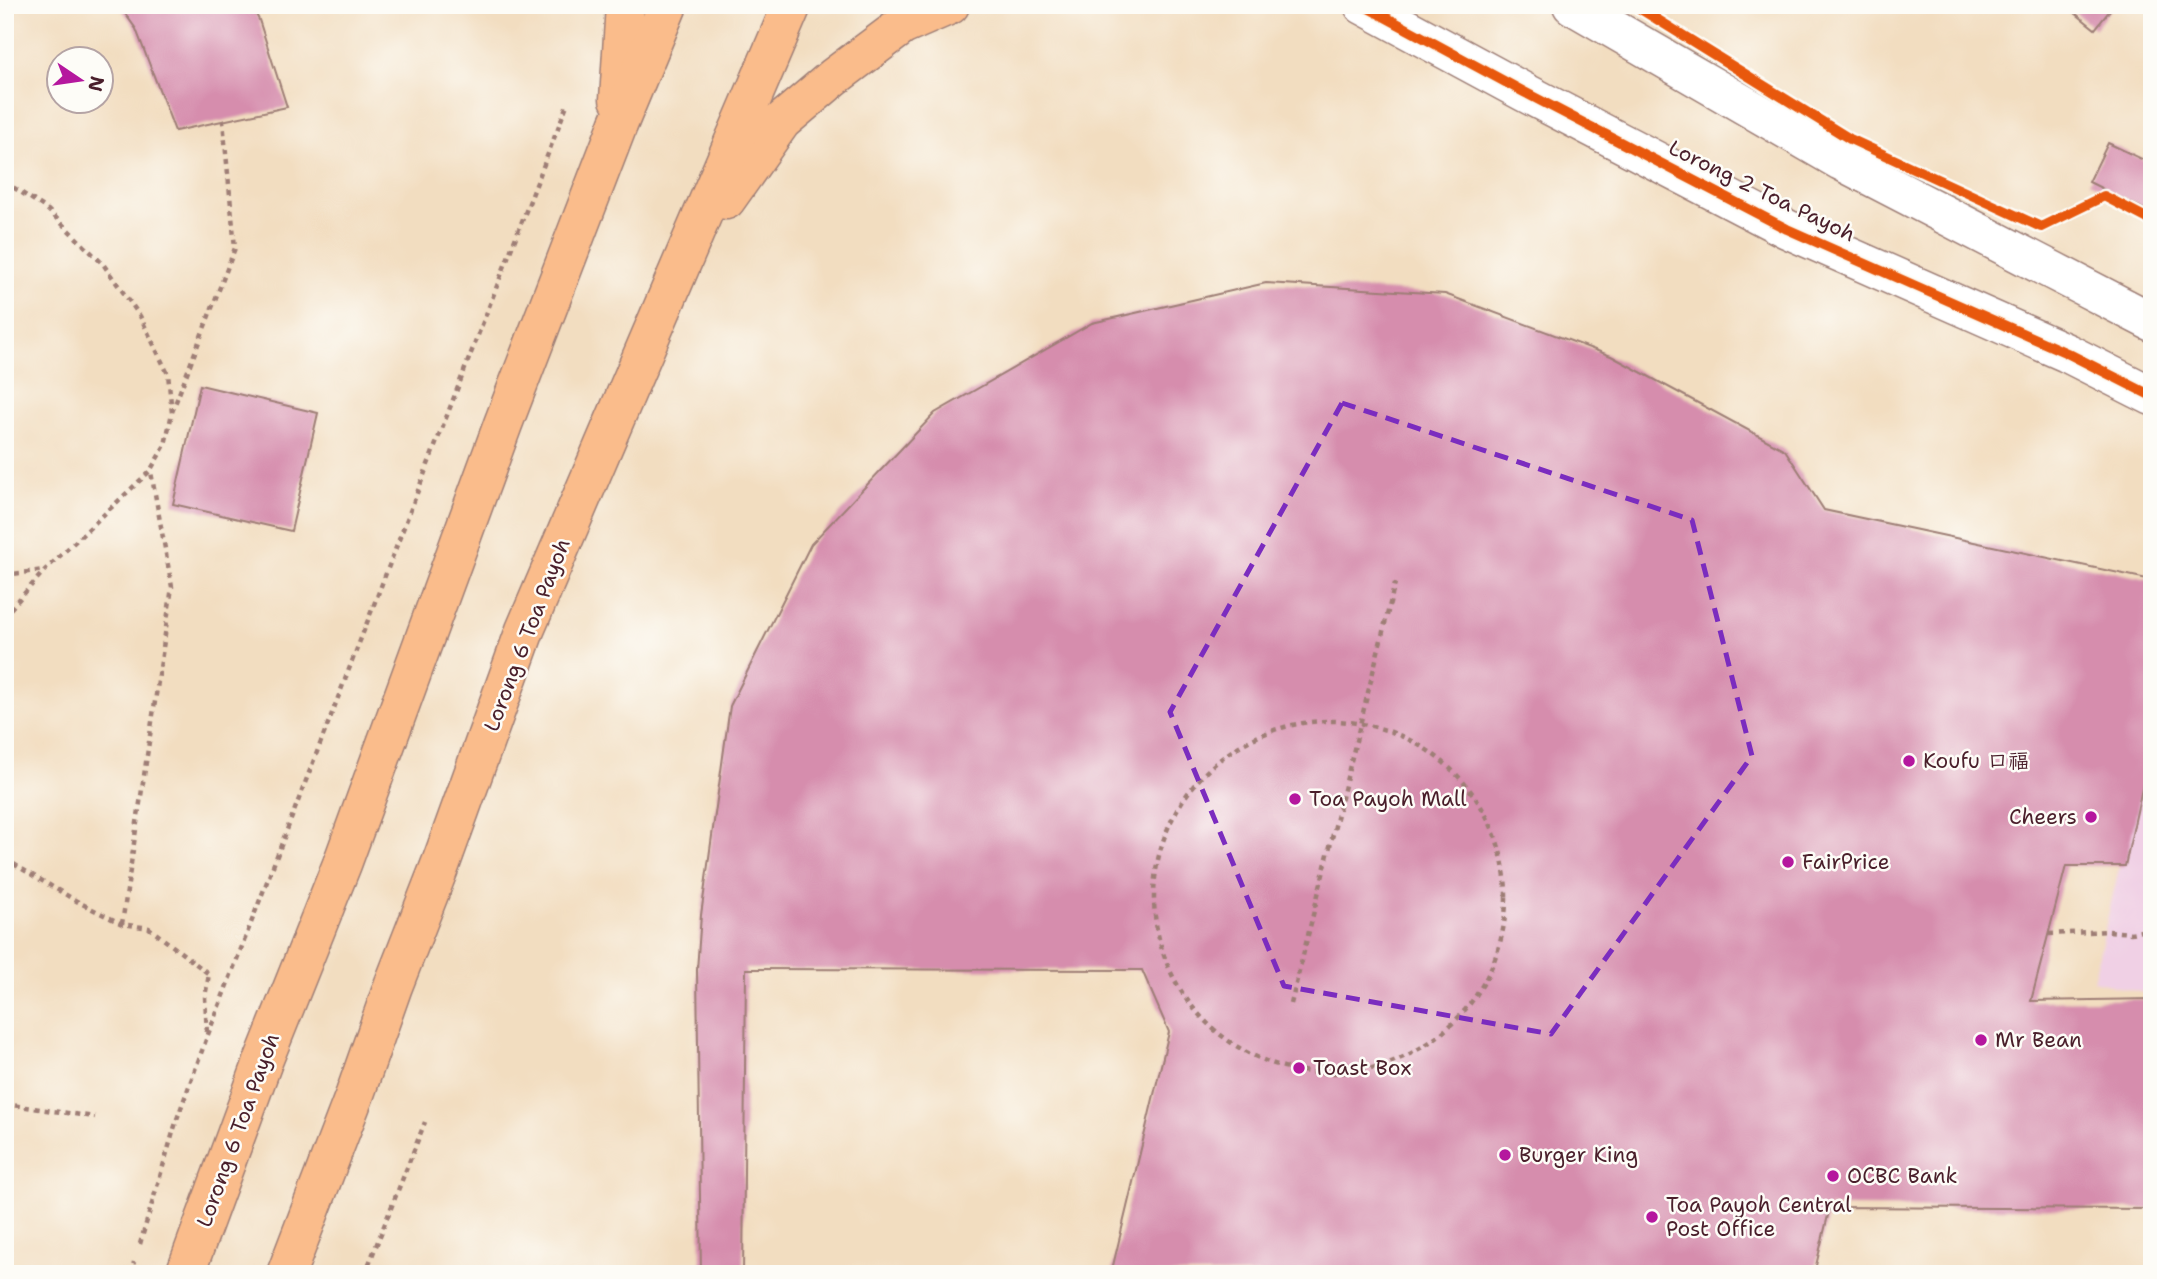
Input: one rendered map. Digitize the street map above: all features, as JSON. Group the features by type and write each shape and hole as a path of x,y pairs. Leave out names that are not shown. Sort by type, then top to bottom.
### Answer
{"main road":[{"path":"618,125 625,5"},
{"name":"Lorong 6 Toa Payoh","path":"185,1274 273,1035 342,864 503,424 618,125 668,5"},
{"name":"Lorong 6 Toa Payoh","path":"286,1274 441,863 525,630 792,5"},
{"path":"683,262 782,121 834,77 902,26 950,5"}],"street":[{"name":"Lorong 2 Toa Payoh","path":"1363,5 1787,229 2067,353 2152,396"},
{"path":"1572,5 1842,161 2152,322"}],"path":[{"path":"138,1248 177,1119 207,1037 572,91"},
{"path":"5,615 44,570 150,471 165,445 172,413 235,248 223,121"},
{"path":"5,182 47,209 103,264 140,316 168,374 172,413"},
{"path":"122,924 172,587 150,471"},
{"path":"5,575 44,570"},
{"path":"1291,1004 1395,583"},
{"path":"1354,721 1408,737 1452,769 1478,802 1486,813 1504,866 1505,922 1489,975 1457,1021 1414,1054 1361,1073 1306,1074 1252,1058 1207,1026 1174,981 1155,929 1154,874 1171,820 1203,774 1246,740 1299,722 1354,721"},
{"path":"5,859 122,924 149,928 209,974 205,996 207,1037"},
{"path":"2049,934 2108,931 2131,933 2152,929"},
{"path":"5,1104 95,1117"},
{"path":"365,1274 425,1122"},
{"path":"131,1274 134,1261"}],"highlighted area":[{"path":"1342,403 1692,520 1752,756 1551,1034 1284,986 1170,712"}],"shaded area":[{"path":"2152,725 2152,995 2093,981"}],"building":[{"path":"119,5 251,5 259,20 287,107 175,131 136,29"},
{"path":"2065,5 2114,5 2095,29"},
{"path":"2108,143 2152,164 2152,213 2089,182"},
{"name":"Toa Payoh Mall","path":"1266,283 1445,294 1611,356 1785,450 1824,510 2152,580 2152,743 2125,866 2066,866 2031,1001 2152,999 2152,1209 1830,1207 1814,1274 1111,1274 1169,1032 1142,970 746,969 743,1274 701,1274 697,970 701,915 730,706 811,544 935,413 1092,323"},
{"path":"200,385 318,413 291,531 173,504"}],"cycle path":[{"path":"1363,5 1787,229 2067,353 2152,396"},
{"path":"1634,5 1850,139 2041,227 2104,196 2152,221"}],"place":[{"name":"Koufu 口福","path":"1909,761"},
{"name":"Toa Payoh Mall","path":"1295,799"},
{"name":"Cheers","path":"2091,817"},
{"name":"FairPrice","path":"1788,862"},
{"name":"Mr Bean","path":"1981,1040"},
{"name":"Toast Box","path":"1299,1068"},
{"name":"Burger King","path":"1505,1155"},
{"name":"OCBC Bank","path":"1833,1176"},
{"name":"Toa Payoh Central Post Office","path":"1652,1217"}]}
